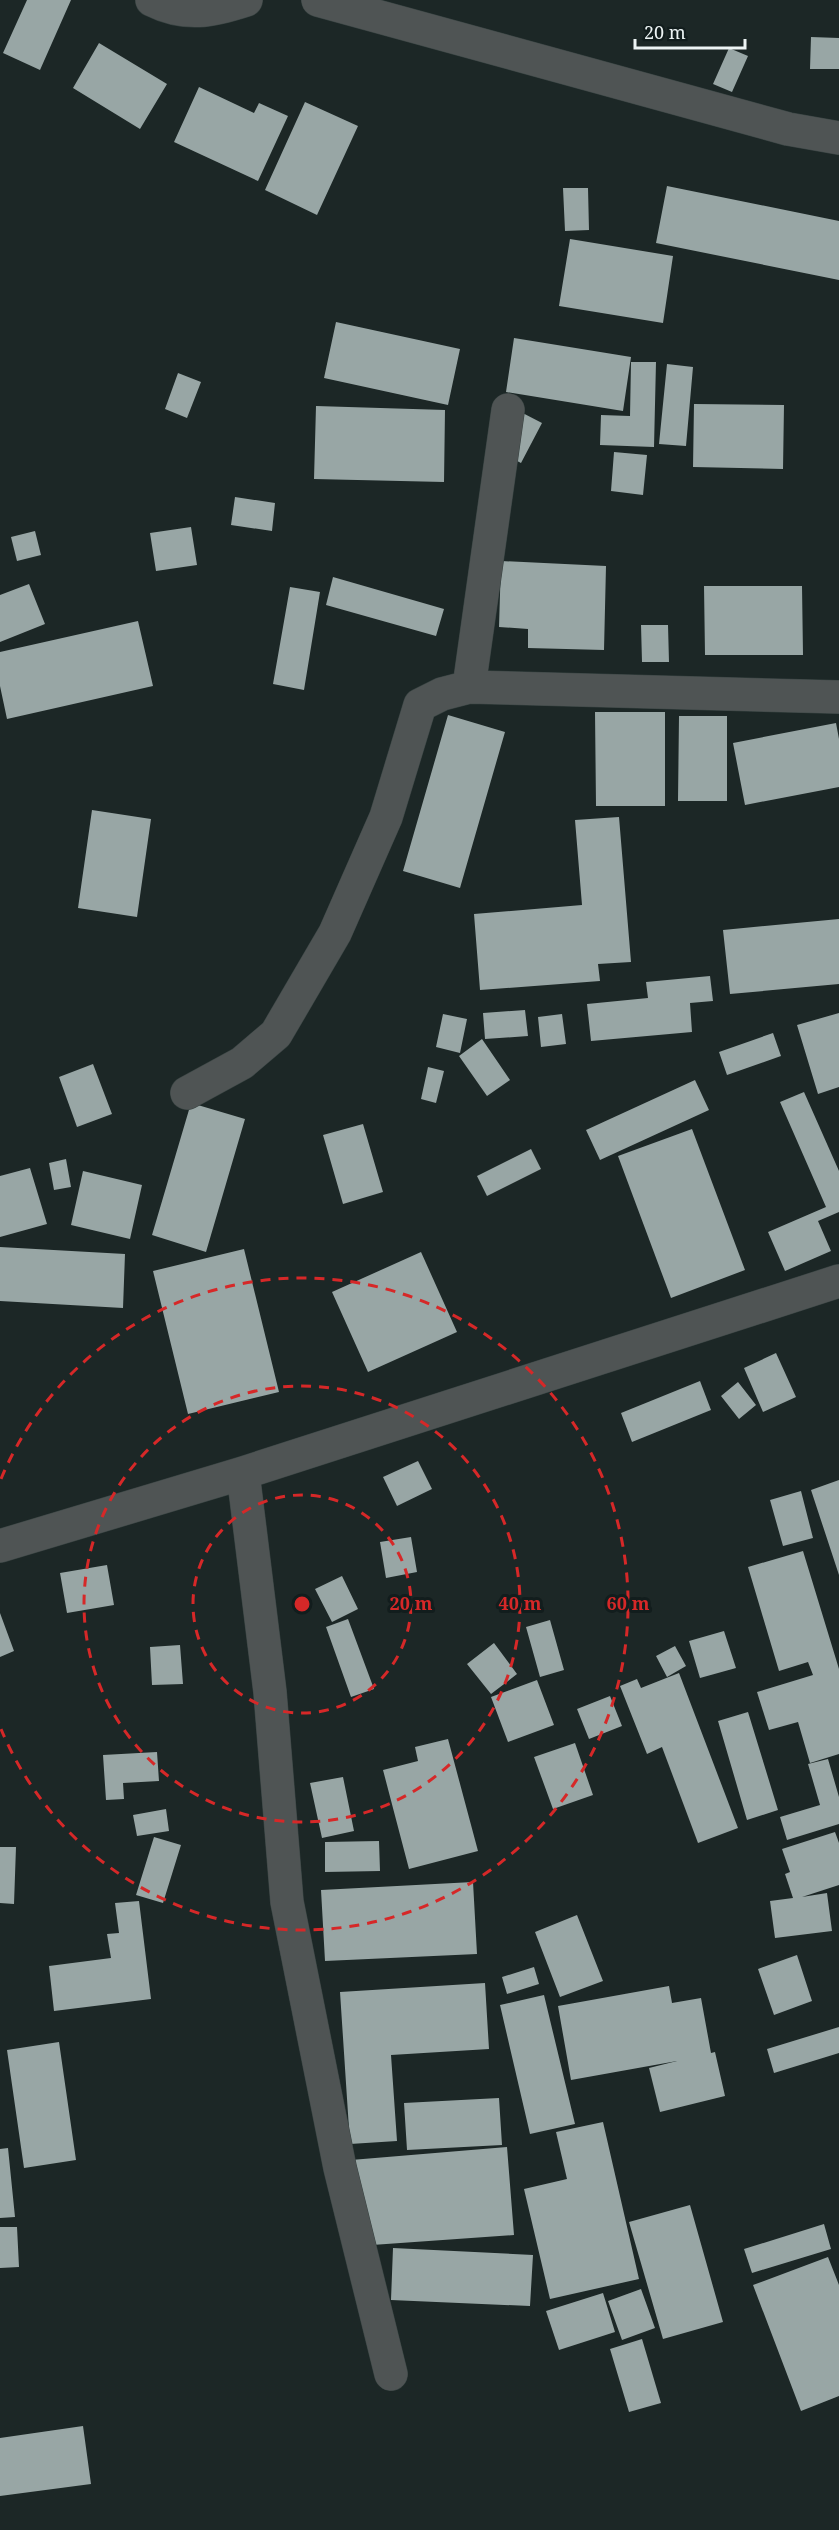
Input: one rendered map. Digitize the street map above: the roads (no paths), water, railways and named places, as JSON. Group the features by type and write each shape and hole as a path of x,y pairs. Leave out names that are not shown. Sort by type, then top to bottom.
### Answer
{"street":[{"path":"152,0 168,8 210,11 246,0"},
{"path":"318,0 788,129 839,138"},
{"path":"469,687 508,410"},
{"path":"187,1093 242,1063 276,1034 335,933 377,838 386,817 420,705 442,694 469,687 839,697"},
{"path":"0,1546 243,1473 839,1281"},
{"path":"243,1473 270,1692 287,1902 340,2168 391,2374"}]}
